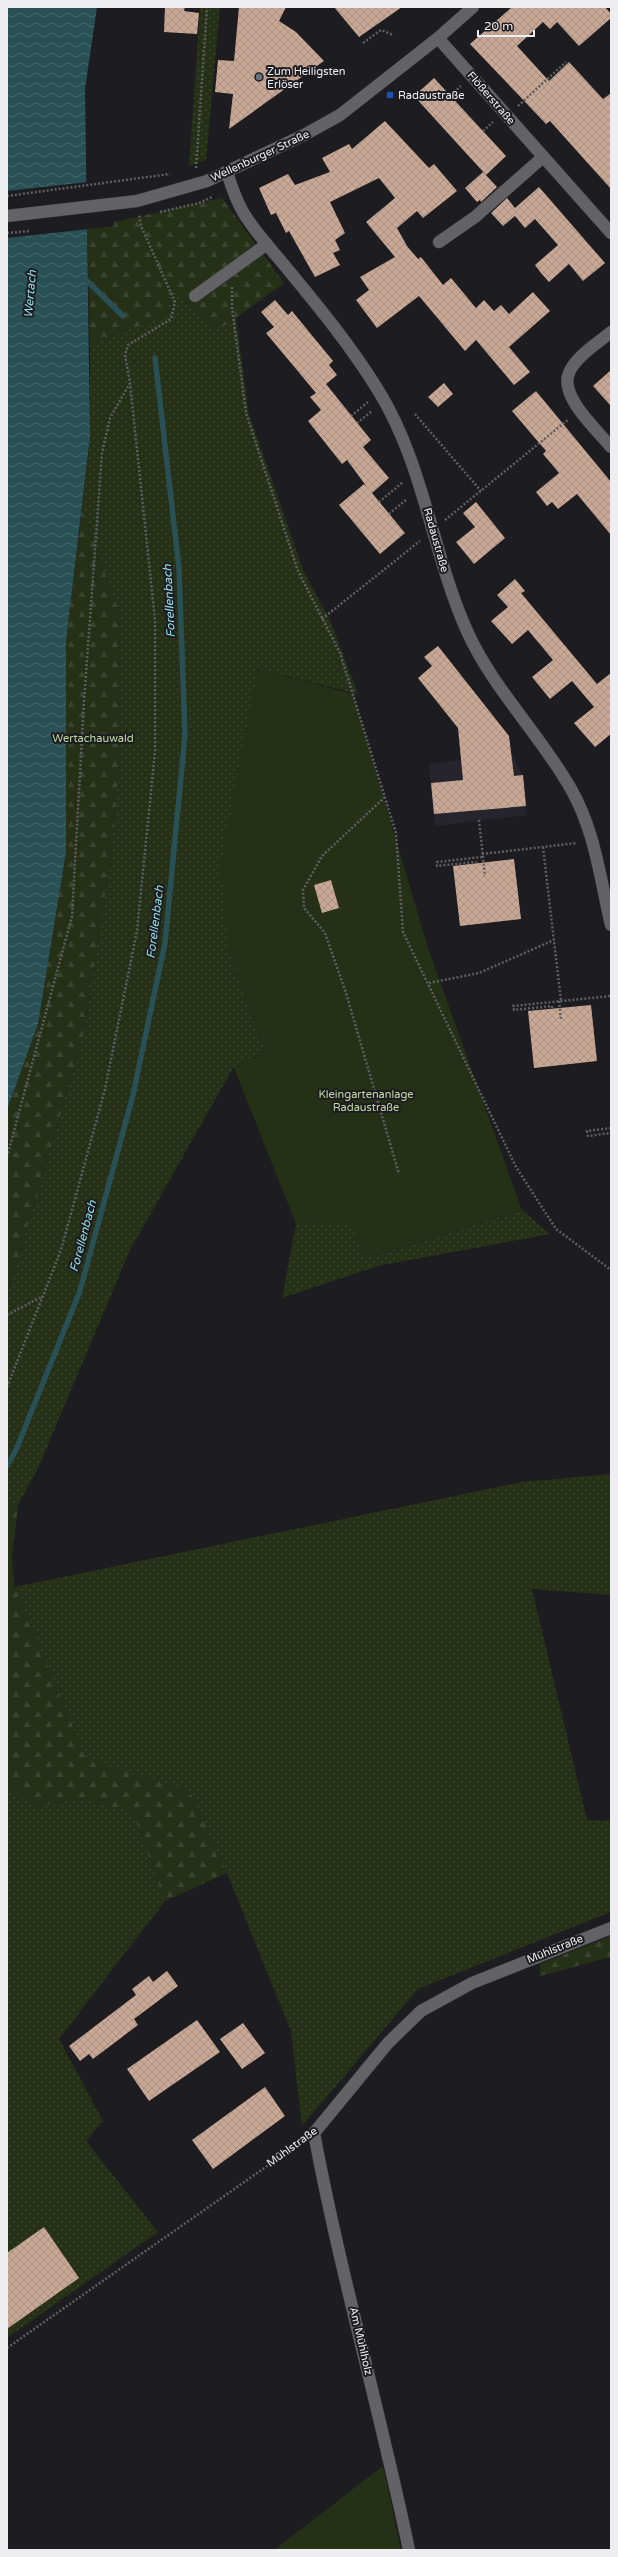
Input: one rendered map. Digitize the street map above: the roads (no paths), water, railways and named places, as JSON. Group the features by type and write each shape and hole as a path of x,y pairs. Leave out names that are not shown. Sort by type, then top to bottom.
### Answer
{"street":[{"name":"Wellenburger Straße","path":"7,216 137,201 206,181 227,172 304,135 340,115 438,38 473,7"},
{"name":"Flößerstraße","path":"438,38 611,233"},
{"path":"439,242 475,217 543,157"},
{"name":"Radaustraße","path":"227,172 243,212 360,360 380,392 398,427 416,471 444,571 467,632 491,673 545,748 571,789 587,821 609,903 611,924"},
{"path":"195,296 232,271 267,244"},
{"path":"611,332 575,363 569,372 566,381 570,397 611,447"},
{"name":"Mühlstraße","path":"314,2133 388,2043 421,2011 472,1983 611,1928"},
{"name":"Am Mühlholz","path":"314,2133 323,2181 392,2467 409,2550"}],"water":[{"name":"Wertach","path":"7,7 97,7 85,89 90,436 66,642 66,852 38,1024 7,1110"}],"waterway":[{"name":"Forellenbach","path":"83,277 123,316"},
{"name":"Forellenbach","path":"7,1466 16,1450 80,1291 133,1095 165,943 185,735 179,568 155,358"}],"place":[{"name":"Zum Heiligsten Erlöser","path":"259,77"},
{"name":"Radaustraße","path":"390,95"}],"park label":[{"name":"Wertachauwald","path":"93,738"},
{"name":"Kleingartenanlage Radaustraße","path":"366,1100"}]}
